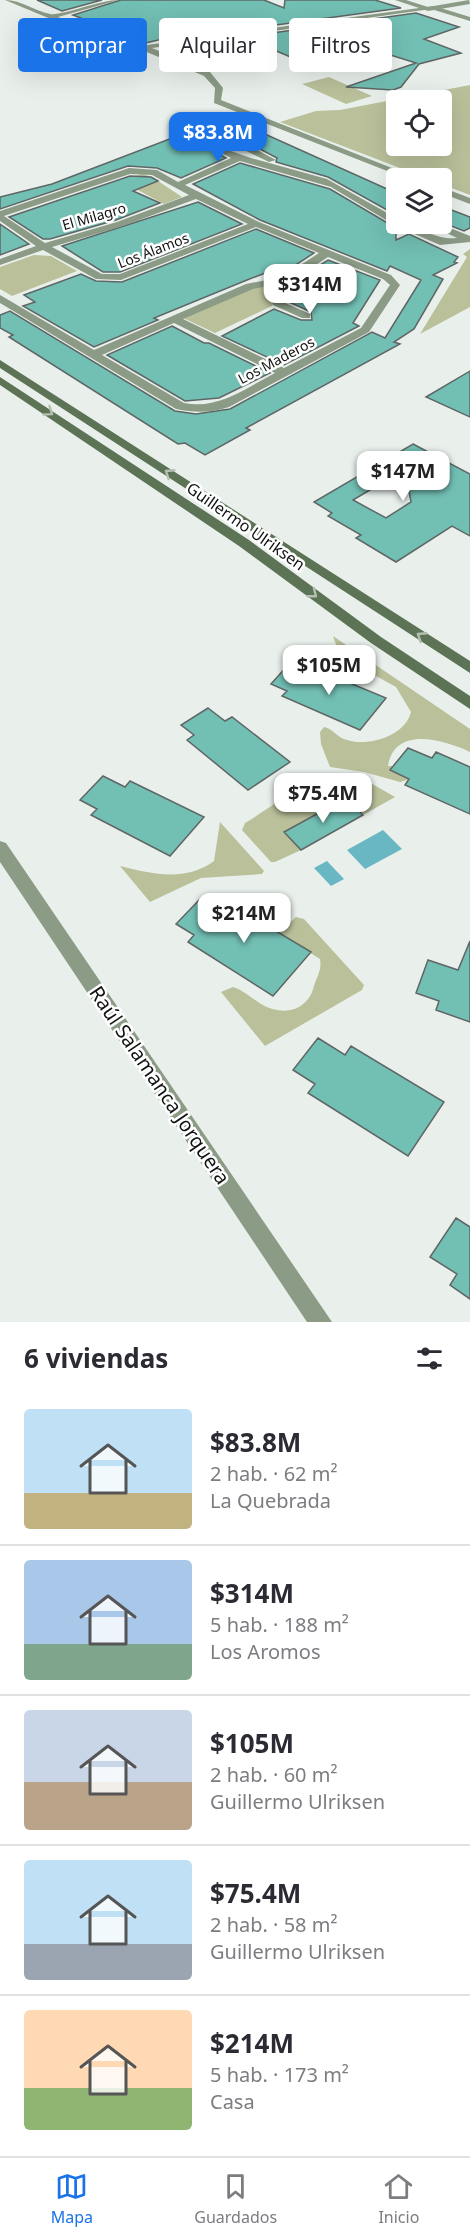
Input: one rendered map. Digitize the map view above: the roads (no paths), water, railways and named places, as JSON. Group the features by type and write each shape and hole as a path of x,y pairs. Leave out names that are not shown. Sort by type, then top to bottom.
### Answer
{"main road":[{"name":"Guillermo Ulriksen","path":"0,363 470,668"},
{"name":"Guillermo Ulriksen","path":"0,380 244,543 368,635 470,704"}],"street":[{"path":"9,0 50,17 115,0"},
{"path":"399,0 470,19"},
{"path":"415,0 433,9"},
{"path":"147,47 470,2"},
{"path":"147,50 207,74 219,88 217,101 387,168"},
{"path":"286,169 262,154 224,136 205,140 243,158 286,169 339,188 372,206 386,210"},
{"path":"174,182 243,158 258,158 262,154"},
{"name":"Los Maderos","path":"0,215 129,171 145,170 174,182 196,196 256,224 387,277 395,285 365,330 225,404 209,409 194,410 180,406 0,298"},
{"path":"452,194 470,201"},
{"name":"El Milagro","path":"0,262 43,246 120,224 196,196"},
{"path":"372,206 375,211 386,217"},
{"name":"Los Álamos","path":"0,215 43,246 100,277 121,277 256,224"},
{"path":"452,232 469,239"},
{"path":"423,234 444,243 469,239"},
{"path":"94,354 250,286 285,280 328,252"},
{"path":"285,280 277,303 306,316"},
{"path":"175,319 284,373"},
{"name":"Raúl Salamanca Jorquera","path":"0,848 321,1322"}],"water":[{"path":"383,830 402,849 365,869 347,850"},
{"path":"327,861 344,879 331,886 314,868"}]}
